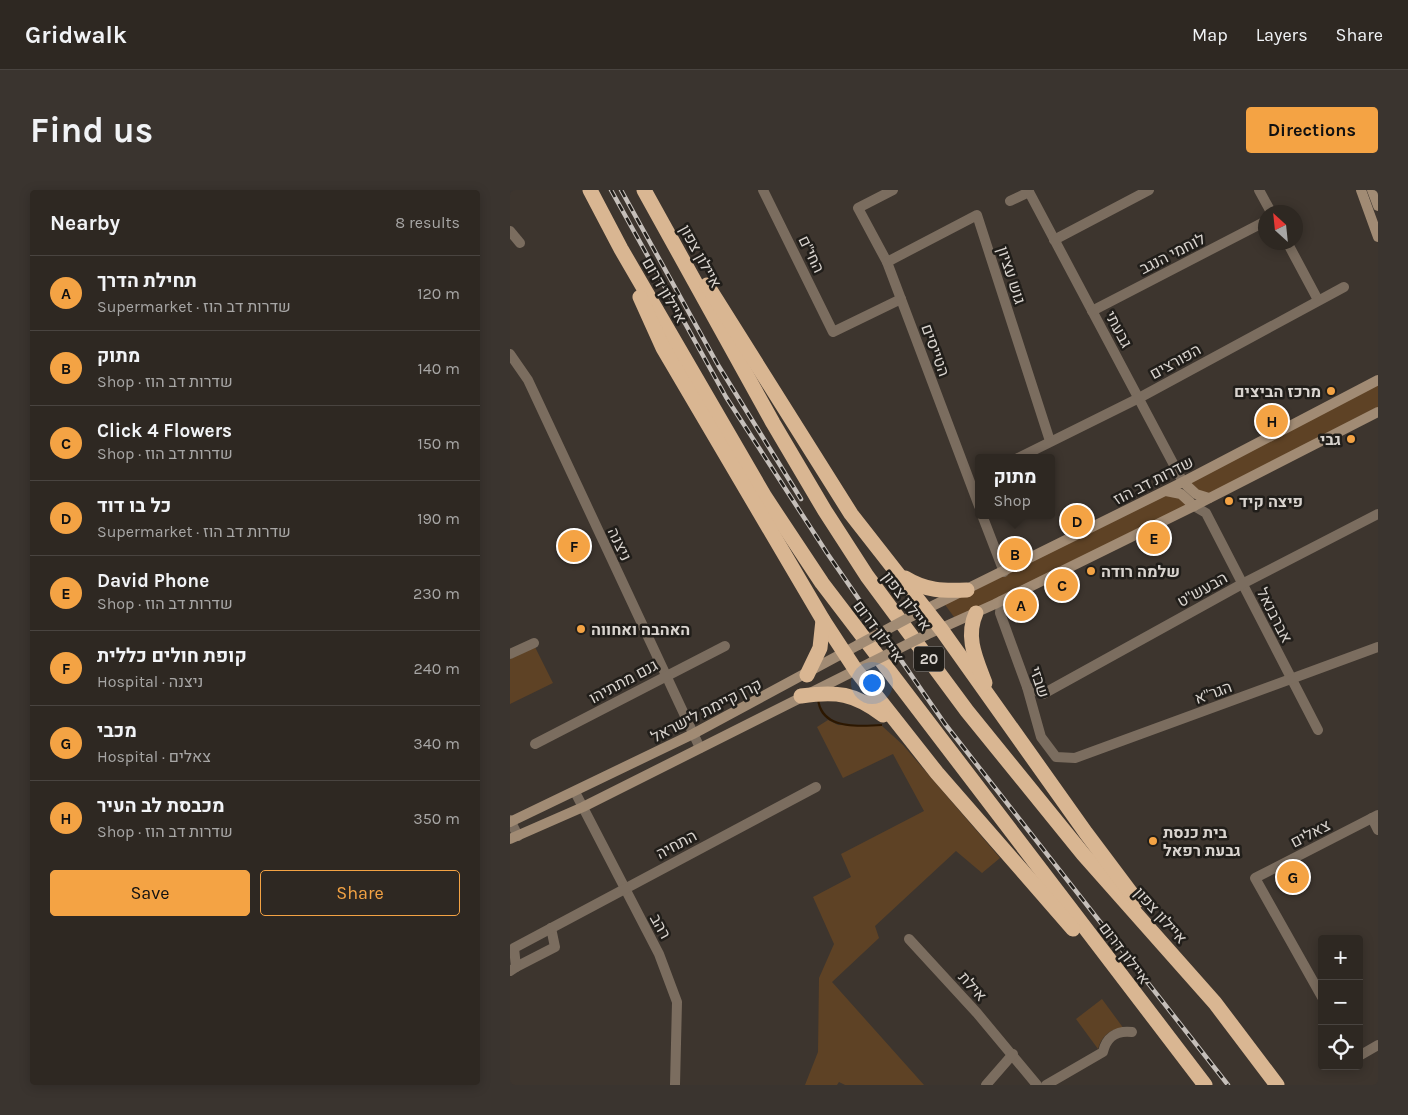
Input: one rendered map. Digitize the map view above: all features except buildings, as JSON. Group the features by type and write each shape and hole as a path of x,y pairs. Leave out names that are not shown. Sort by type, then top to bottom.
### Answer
{"highway":[{"name":"איילון דרום","path":"590,190 621,249 765,497 822,583 1205,1085"},
{"path":"644,190 758,362 851,514 927,609 1086,833 1216,1003"},
{"name":"איילון צפון","path":"644,190 773,423 825,511 867,576 967,711 1077,846 1216,1003 1277,1085"},
{"path":"621,249 651,324 663,348 823,620 855,669 937,773 1168,1038"},
{"path":"896,572 925,588 938,592 968,590"},
{"path":"983,610 972,623 972,647 993,703"},
{"path":"807,675 820,648 823,620"},
{"path":"801,696 823,693 852,696 868,704 900,727"}],"street":[{"name":"החי\"ם","path":"763,190 833,332 901,299"},
{"name":"הטייסים","path":"893,190 858,208 887,262 974,481"},
{"path":"1054,240 1148,190"},
{"path":"1259,190 1267,205"},
{"path":"1361,190 1378,237"},
{"path":"1372,190 1378,206"},
{"path":"1010,201 1028,191"},
{"name":"גבעתי","path":"1028,191 1183,482"},
{"name":"גוש עציון","path":"887,262 977,215 1050,441"},
{"name":"לוחמי הנגב","path":"1092,311 1258,225"},
{"path":"510,230 520,243"},
{"path":"1291,250 1318,300"},
{"name":"הפורצים","path":"1026,454 1138,398 1344,286"},
{"name":"ניצנה","path":"510,354 528,380 700,748"},
{"name":"שדרות דב הוז","path":"912,616 1166,491 1378,380"},
{"path":"941,629 1194,506 1378,412"},
{"path":"1183,482 1196,494 1209,498"},
{"path":"1166,491 1180,494 1206,513 1209,498"},
{"name":"אברבנאל","path":"1206,513 1318,730"},
{"name":"הבעש\"ט","path":"1032,706 1043,694 1242,584 1378,515"},
{"path":"984,519 1004,572"},
{"name":"שבזי","path":"1001,601 1000,613 1027,687 1042,737 1056,757"},
{"path":"983,610 1000,613"},
{"name":"קרן קיימת לישראל","path":"510,821 575,792 692,734 807,675 844,652 912,616"},
{"name":"קרן קיימת לישראל","path":"514,837 583,807 855,669 926,634 941,629"},
{"path":"510,654 534,643"},
{"name":"גנם מתתיהו","path":"535,744 725,646"},
{"name":"הגר\"א","path":"1056,757 1075,758 1378,647"},
{"path":"1027,687 1043,694"},
{"name":"התחיה","path":"551,928 555,948 513,969 514,948 624,888 816,787"},
{"name":"רהב","path":"575,792 660,954 677,1002 675,1085"},
{"path":"1375,817 1378,830"},
{"name":"צאלים","path":"1318,989 1255,878 1375,817"},
{"path":"510,821 514,837"},
{"name":"אילת","path":"910,939 1013,1054 1037,1085"},
{"path":"1046,1085 1103,1052 1106,1042 1111,1036 1126,1031 1132,1032"},
{"path":"1363,1054 1378,1045"},
{"path":"986,1085 1013,1054"}],"shaded area":[{"path":"1378,380 1378,412 1209,498 1183,482"},
{"path":"1166,491 1194,506 957,621 943,602"},
{"path":"535,647 553,683 510,704 510,659"},
{"path":"817,699 819,699 822,709 827,716 835,720 843,723 863,725 882,724 882,726 862,727 832,722 825,717"},
{"path":"828,720 838,725 882,726 903,745 1000,858 982,873 956,851 875,926 879,938 832,982 924,1085 845,1085 839,1082 837,1085 805,1085 818,1052 819,978 834,944 813,897 851,877 841,854 924,811 893,754 843,778 817,727"},
{"path":"1102,999 1124,1029 1111,1031 1107,1034 1098,1049 1076,1019"}],"railway":[{"path":"611,190 726,397 827,553 945,724 1228,1085"},
{"path":"621,190 718,365 801,499"}],"place":[{"name":"מרכז הביצים","path":"1331,391"},
{"name":"מכבסת לב העיר","path":"1272,421"},
{"name":"גבי","path":"1351,439"},
{"name":"פיצה קיד","path":"1229,501"},
{"name":"כל בו דוד","path":"1077,521"},
{"name":"David Phone","path":"1154,538"},
{"name":"קופת חולים כללית","path":"574,546"},
{"name":"מתוק","path":"1015,554"},
{"name":"שלמה רודה","path":"1091,571"},
{"name":"Click 4 Flowers","path":"1062,585"},
{"name":"תחילת הדרך","path":"1021,605"},
{"name":"האהבה ואחווה","path":"581,629"},
{"name":"בית כנסת גבעת רפאל","path":"1153,841"},
{"name":"מכבי","path":"1293,877"}]}
